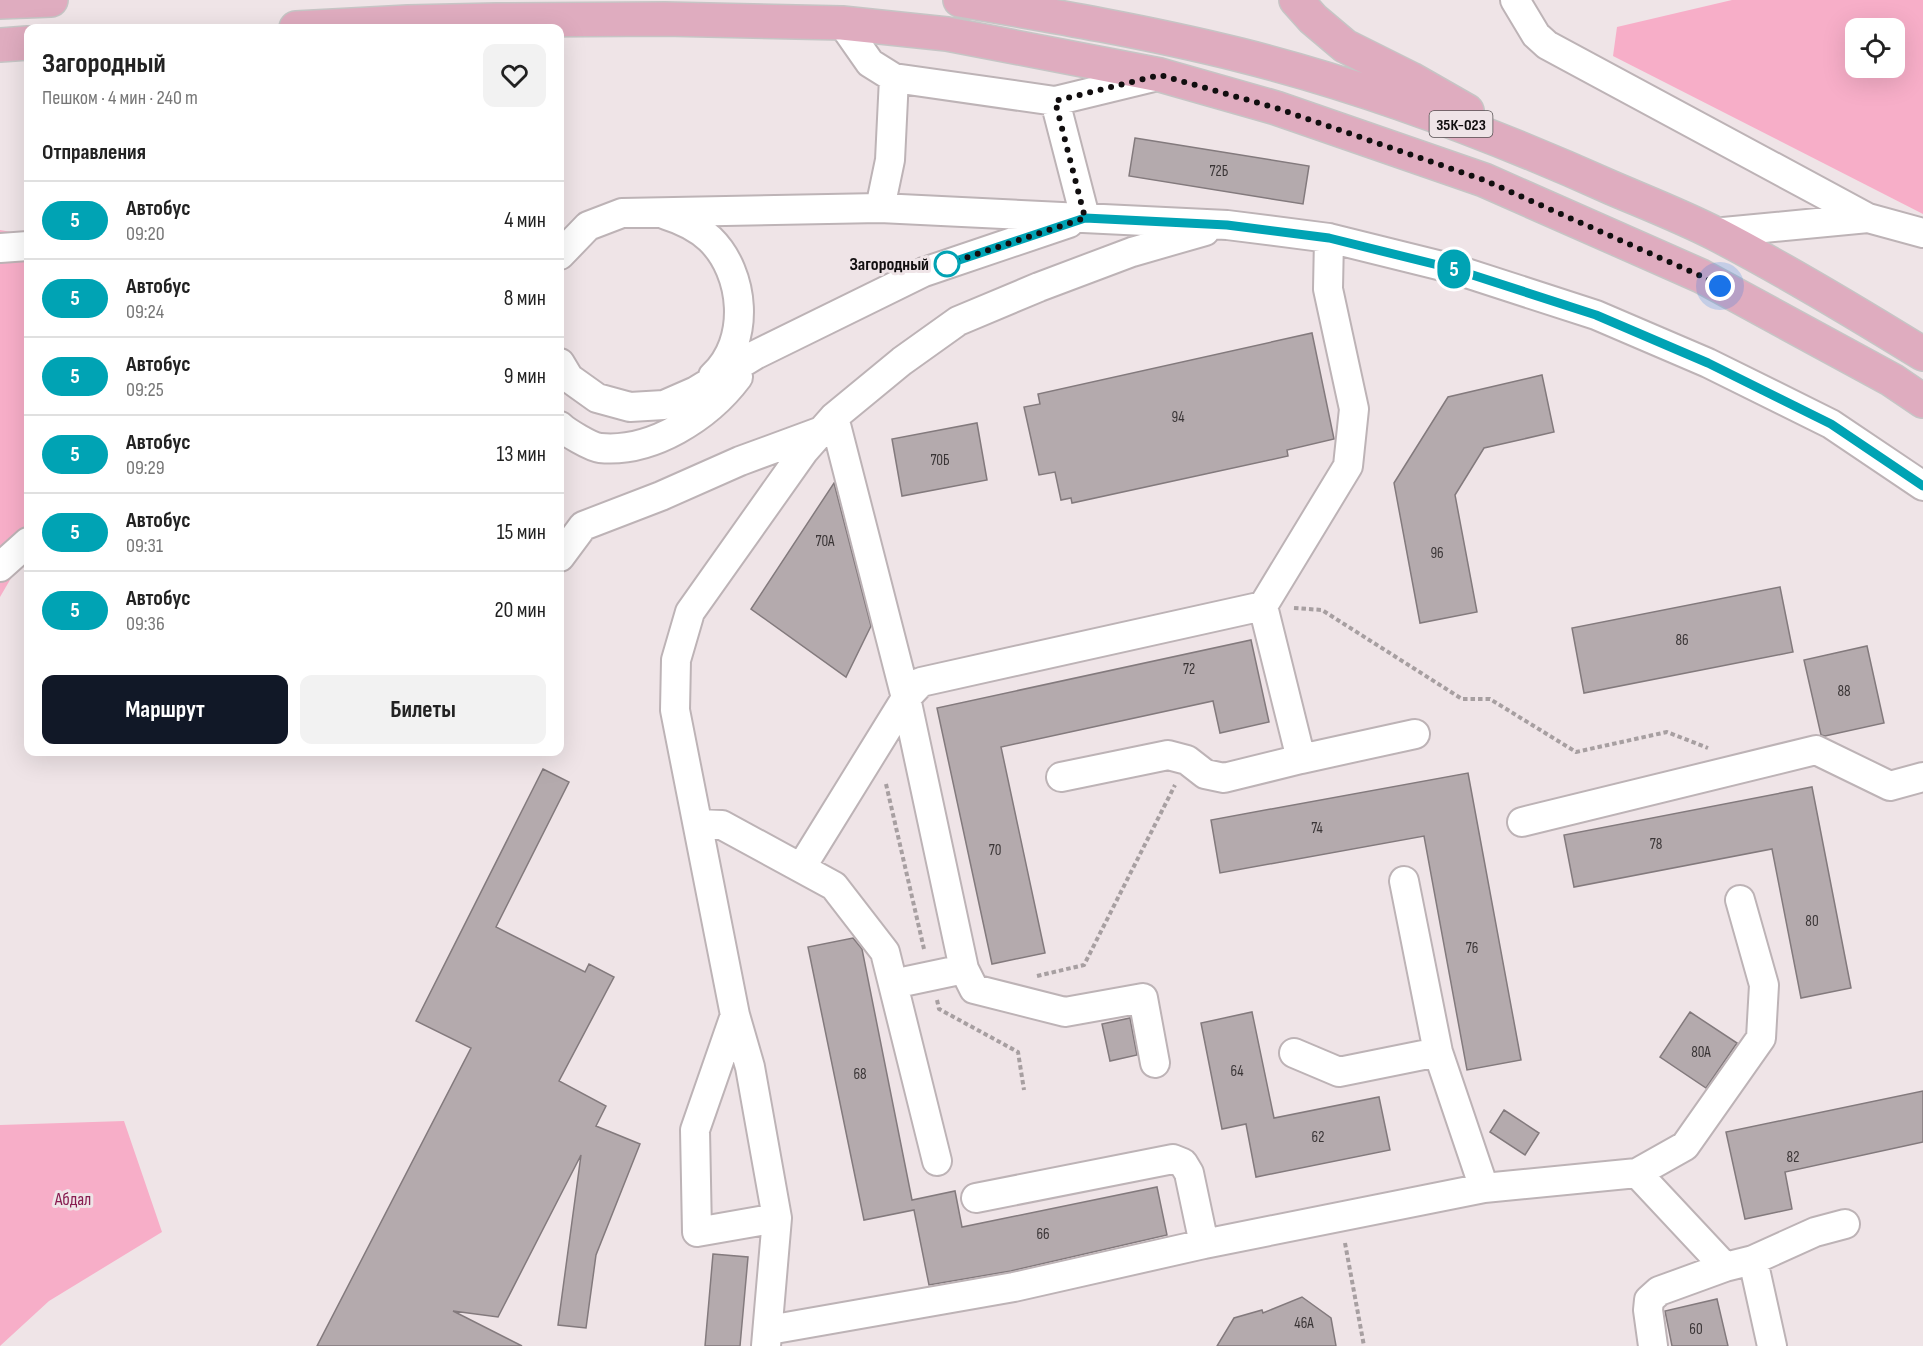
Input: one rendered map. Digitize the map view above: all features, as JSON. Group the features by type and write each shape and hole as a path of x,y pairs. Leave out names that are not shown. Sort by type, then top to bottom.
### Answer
{"main road":[{"path":"0,2 51,0"},
{"name":"35К-023","path":"960,0 1156,35 1242,56 1364,91 1465,126 1713,232 1804,281 1923,354"},
{"path":"1296,0 1313,19 1345,46 1411,79 1556,163"},
{"name":"35К-023","path":"396,24 496,20 665,19 842,23 947,34 1160,75 1276,108 1484,180 1701,276 1892,380 1923,401"},
{"path":"0,45 24,43"}],"street":[{"path":"1515,0 1536,34 1547,45 1868,218 1923,233"},
{"path":"842,23 870,63 894,78 1055,101 1160,75"},
{"path":"880,208 890,160 894,78"},
{"path":"1055,101 1085,218"},
{"path":"564,249 588,226 622,213 880,208 1227,225 1329,238 1454,269 1596,315 1708,363 1831,424 1923,486"},
{"path":"658,212 686,222 710,238 728,262 738,289 739,318 733,347 717,371 696,391"},
{"path":"564,370 569,378 597,398 630,408 664,405 696,391 755,355 924,272 1085,218"},
{"path":"1713,232 1868,218"},
{"path":"1227,225 1132,252 1039,287 958,321 902,361 828,424 804,451 690,612 676,660 675,710 735,1015 750,1067 777,1218 768,1338 1014,1287 1204,1244 1484,1188 1637,1173 1684,1146 1761,1038 1764,985 1740,900"},
{"path":"1300,759 1263,606 1348,466 1354,409 1328,289 1329,238"},
{"path":"0,248 24,246"},
{"path":"564,428 598,448 637,446 679,429 707,409 735,381 755,355"},
{"path":"564,552 583,526 661,496 828,424"},
{"path":"828,424 906,698 969,979"},
{"path":"0,567 24,546"},
{"path":"801,868 906,698 921,682 1263,606"},
{"path":"1061,777 1168,755 1187,760 1205,774 1224,778 1416,734"},
{"path":"1522,822 1816,750 1890,786 1923,777"},
{"path":"698,824 722,825 834,886 885,952 937,1161"},
{"path":"1404,880 1438,1052 1484,1188"},
{"path":"893,984 969,979 1065,1012 1143,998 1155,1063"},
{"path":"735,1015 694,1130 697,1232 777,1218"},
{"path":"1294,1053 1339,1072 1438,1052"},
{"path":"976,1198 1173,1159 1183,1163 1189,1173 1204,1244"},
{"path":"1637,1173 1725,1267"},
{"path":"1653,1346 1648,1310 1649,1300 1659,1291 1725,1267 1753,1260 1815,1232 1845,1224"},
{"path":"1753,1260 1772,1346"}],"path":[{"path":"1263,606 1322,610 1462,699 1490,699 1576,752 1667,732 1716,750 1748,766"},
{"path":"1029,977 1084,965 1187,760"},
{"path":"936,997 969,979"},
{"path":"1340,1217 1364,1346"}],"green space":[{"path":"1732,0 1923,0 1923,214 1613,56 1617,27"},
{"path":"0,230 24,234 24,556 0,597"},
{"name":"Абдал","path":"124,1121 162,1232 49,1301 0,1346 0,1125"}],"building":[{"path":"1135,138 1309,166 1303,204 1129,176"},
{"path":"1312,333 1334,439 1287,450 1288,456 1072,503 1071,498 1061,500 1055,472 1039,475 1024,407 1040,404 1038,394"},
{"path":"1542,375 1554,432 1484,448 1455,495 1477,612 1420,623 1394,483 1448,397"},
{"path":"977,423 987,480 902,496 892,439"},
{"path":"834,483 871,626 846,677 751,609"},
{"path":"1780,587 1793,652 1584,693 1572,628"},
{"path":"1251,640 1269,722 1220,733 1213,701 1001,747 1045,953 992,964 937,708"},
{"path":"1867,646 1884,723 1821,735 1804,660"},
{"path":"543,769 569,782 496,927 585,972 589,964 614,977 559,1081 606,1106 596,1126 640,1144 596,1255 586,1328 558,1325 581,1155 498,1317 453,1311 522,1346 317,1346 471,1048 416,1021"},
{"path":"1468,773 1521,1060 1467,1070 1424,836 1220,873 1211,820"},
{"path":"1812,787 1851,988 1801,998 1772,849 1574,887 1564,835"},
{"path":"853,938 862,949 912,1200 955,1191 962,1227 1157,1187 1167,1235 1011,1271 929,1285 914,1210 864,1220 808,947"},
{"path":"1252,1012 1274,1118 1379,1097 1390,1150 1256,1177 1246,1124 1222,1129 1201,1023"},
{"path":"1690,1012 1737,1043 1706,1088 1660,1057"},
{"path":"1130,1018 1137,1055 1110,1061 1102,1024"},
{"path":"1923,1091 1923,1142 1785,1172 1792,1209 1745,1219 1726,1132"},
{"path":"1504,1110 1539,1133 1525,1155 1490,1132"},
{"path":"713,1254 748,1257 740,1346 705,1346"},
{"path":"1302,1297 1331,1318 1336,1346 1217,1346 1234,1318 1262,1310 1263,1313"},
{"path":"1717,1299 1728,1346 1672,1346 1665,1311"}],"bus line":[{"name":"5","path":"947,264 1085,218 1227,225 1329,238 1454,269 1596,315 1708,363 1831,424 1923,486"}],"place":[{"name":"Загородный","path":"947,264"}],"route":[{"path":"947,264 1085,218 1055,101 1160,75 1276,108 1484,180 1720,286"}]}
